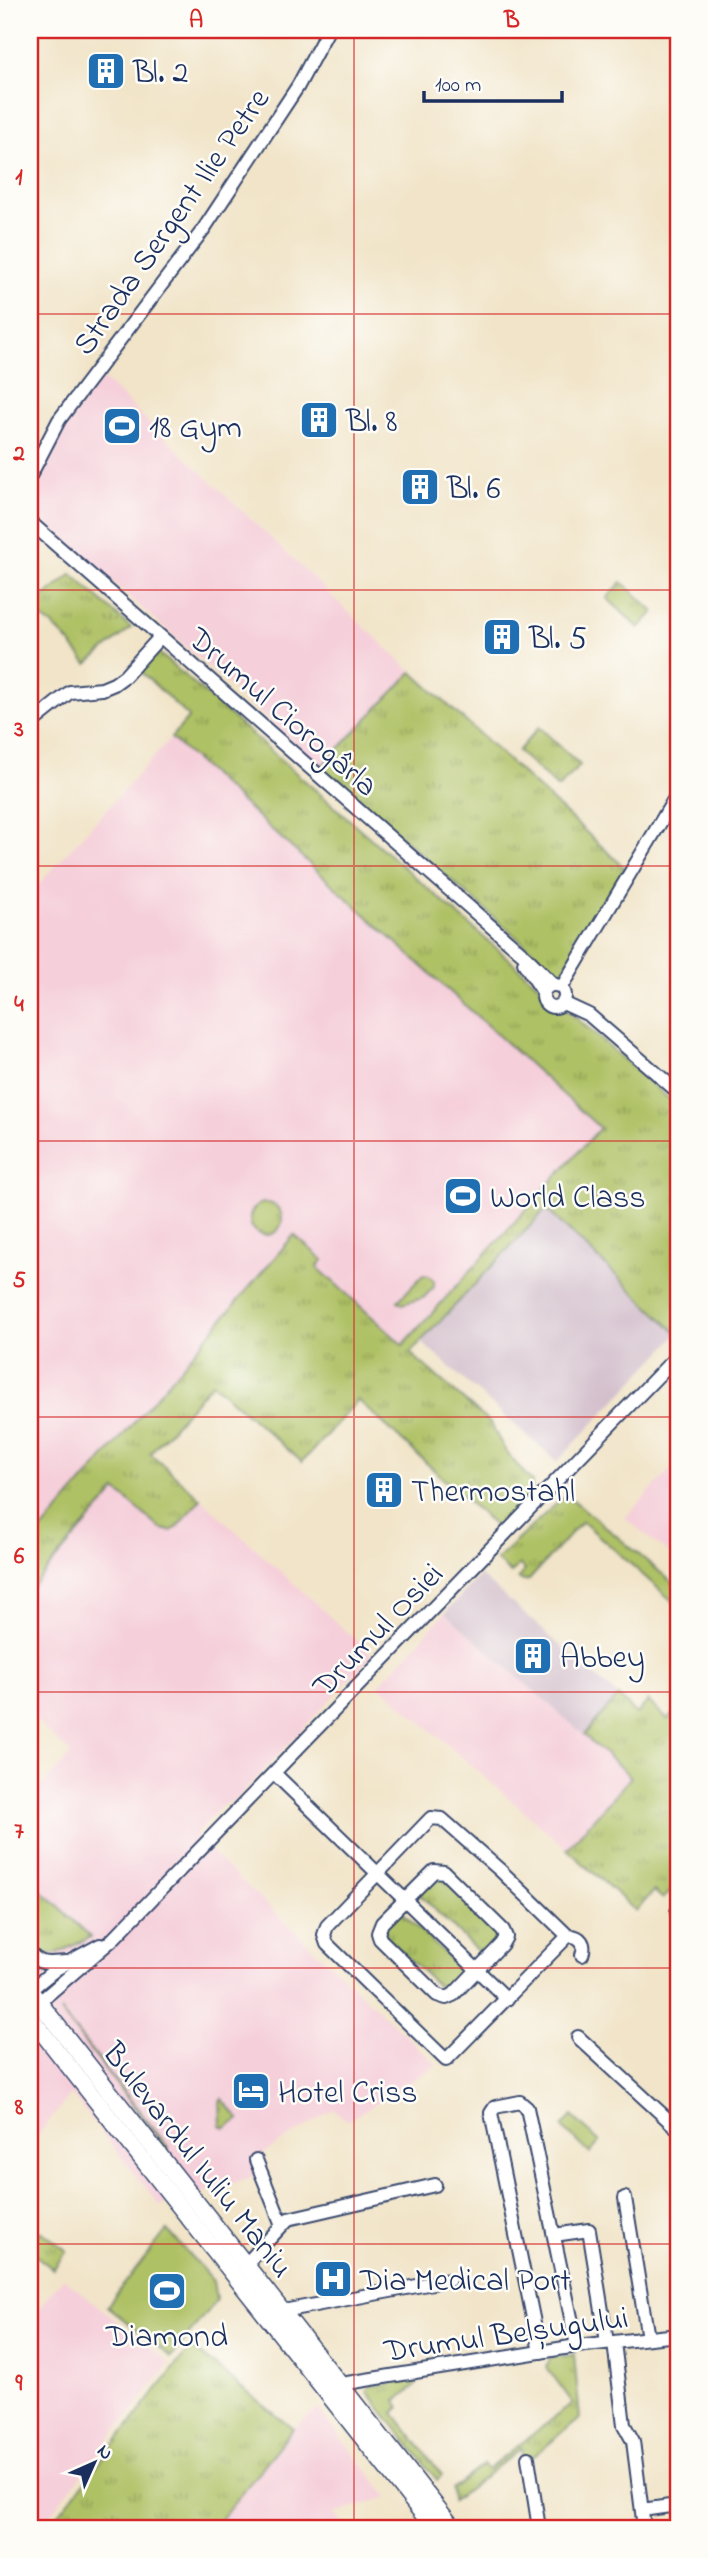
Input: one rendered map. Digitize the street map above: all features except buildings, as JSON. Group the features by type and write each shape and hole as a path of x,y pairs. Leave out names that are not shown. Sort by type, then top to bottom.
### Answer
{"main road":[{"name":"Bulevardul Iuliu Maniu","path":"32,1998 191,2208 361,2423 453,2528"},
{"name":"Bulevardul Iuliu Maniu","path":"30,2017 191,2208 246,2264 341,2384 361,2423 434,2528"}],"street":[{"name":"Strada Sergent Ilie Petre","path":"30,476 59,420 197,240 298,86 328,30"},
{"name":"Drumul Ciorogârla","path":"30,522 503,939 534,976 553,988"},
{"path":"30,724 70,692 102,689 114,684 125,676 160,637"},
{"path":"553,988 566,997 563,1003 555,1007 548,1006 544,1000 676,801"},
{"path":"563,1003 589,1015 678,1092"},
{"name":"Drumul Osiei","path":"32,1998 113,1939 678,1355"},
{"path":"274,1773 506,1999"},
{"path":"568,1936 446,2060 324,1939 324,1930 431,1818 439,1817 501,1871 568,1936 578,1937 582,1941 582,1955"},
{"path":"434,1871 444,1872 505,1933 505,1941 453,1994 446,1998 437,1995 380,1939 378,1933 382,1923 404,1900 434,1871"},
{"name":"Drumul Osiei","path":"32,1998 69,1961 113,1939"},
{"path":"30,1953 36,1961 42,1963 69,1961"},
{"path":"579,2037 678,2129"},
{"path":"540,2352 491,2113 495,2107 520,2102 527,2108 576,2346"},
{"path":"256,2161 282,2225"},
{"path":"246,2264 288,2219 435,2185"},
{"path":"625,2198 648,2338"},
{"path":"554,2235 589,2230 624,2425 633,2441 644,2528"},
{"path":"283,2311 449,2280"},
{"name":"Drumul Belșugului","path":"341,2384 576,2346 678,2335"},
{"path":"528,2458 539,2528"},
{"path":"642,2510 677,2505 678,2515"}],"shaded area":[{"path":"102,378 412,672 321,767 30,509 30,497 41,466 61,431"},
{"path":"171,738 600,1128 403,1345 317,1267 322,1260 294,1235 30,1544 30,894"},
{"path":"546,1209 678,1334 557,1462 421,1342"},
{"path":"678,1462 678,1561 625,1518"},
{"path":"116,1489 161,1529 176,1528 201,1499 372,1655 238,1798 221,1806 194,1836 437,2065 347,2121 334,2109 258,2157 265,2173 160,2206 71,2094 30,2145 30,1946 36,1954 56,1954 91,1937 30,1880 30,1798 71,1754 30,1715 30,1589"},
{"path":"480,1575 618,1696 584,1735 445,1613"},
{"path":"445,1613 631,1776 567,1849 379,1685"},
{"path":"63,2278 170,2363 39,2528 30,2528 30,2320"},
{"path":"318,2409 388,2497 334,2514 345,2528 214,2528 293,2429"}],"green space":[{"path":"72,574 131,628 87,664 55,627 30,614 30,608"},
{"path":"622,582 654,612 639,628 607,598"},
{"path":"153,648 678,1107 678,1334 546,1209 410,1353 490,1423 506,1452 532,1482 532,1496 500,1531 358,1400 302,1462 212,1383 150,1453 201,1499 176,1528 171,1531 161,1529 116,1490 30,1589 30,1544 294,1235 323,1260 317,1267 403,1345 600,1128 171,738 189,717 136,667"},
{"path":"412,672 625,868 560,975 321,767"},
{"path":"539,727 580,765 558,788 518,751"},
{"path":"266,1203 277,1208 282,1219 277,1230 266,1235 255,1230 250,1219 255,1208"},
{"path":"423,1275 434,1281 434,1287 423,1298 402,1304 398,1301"},
{"path":"562,1498 573,1500 678,1587 678,1606 582,1521 529,1580 518,1578 525,1570 519,1564 511,1573 496,1560"},
{"path":"618,1696 637,1714 648,1701 668,1720 678,1709 678,1885 663,1899 654,1891 636,1911 567,1849 631,1777 584,1735"},
{"path":"441,1877 499,1933 500,1936 484,1958 417,1892 431,1878"},
{"path":"30,1880 91,1937 56,1954 36,1954 30,1946"},
{"path":"399,1910 467,1975 448,1992 443,1991 384,1935 384,1927"},
{"path":"60,2011 169,2148 168,2150 167,2150"},
{"path":"222,2099 240,2119 225,2128 221,2126"},
{"path":"572,2116 600,2142 590,2153 562,2127"},
{"name":"Diamond","path":"167,2230 213,2281 216,2300 171,2357 107,2306"},
{"path":"41,2231 67,2251 53,2269 30,2251 30,2246"},
{"path":"191,2347 293,2429 214,2528 48,2528"},
{"path":"574,2355 580,2418 534,2456 521,2457 521,2448 453,2501 452,2489 483,2465 487,2470 573,2403 546,2366 551,2358"},
{"path":"416,2379 417,2384 396,2401 400,2407 394,2413 442,2475 437,2480 367,2391 371,2386"}],"place":[{"name":"Bl. 2","path":"106,71"},
{"name":"Bl. 8","path":"319,420"},
{"name":"18 Gym","path":"122,426"},
{"name":"Bl. 6","path":"420,487"},
{"name":"Bl. 5","path":"502,637"},
{"name":"World Class","path":"463,1196"},
{"name":"Thermostahl","path":"384,1490"},
{"name":"Abbey","path":"533,1656"},
{"name":"Hotel Criss","path":"251,2091"},
{"name":"Dia Medical Port","path":"333,2279"},
{"name":"Diamond","path":"167,2291"}]}
